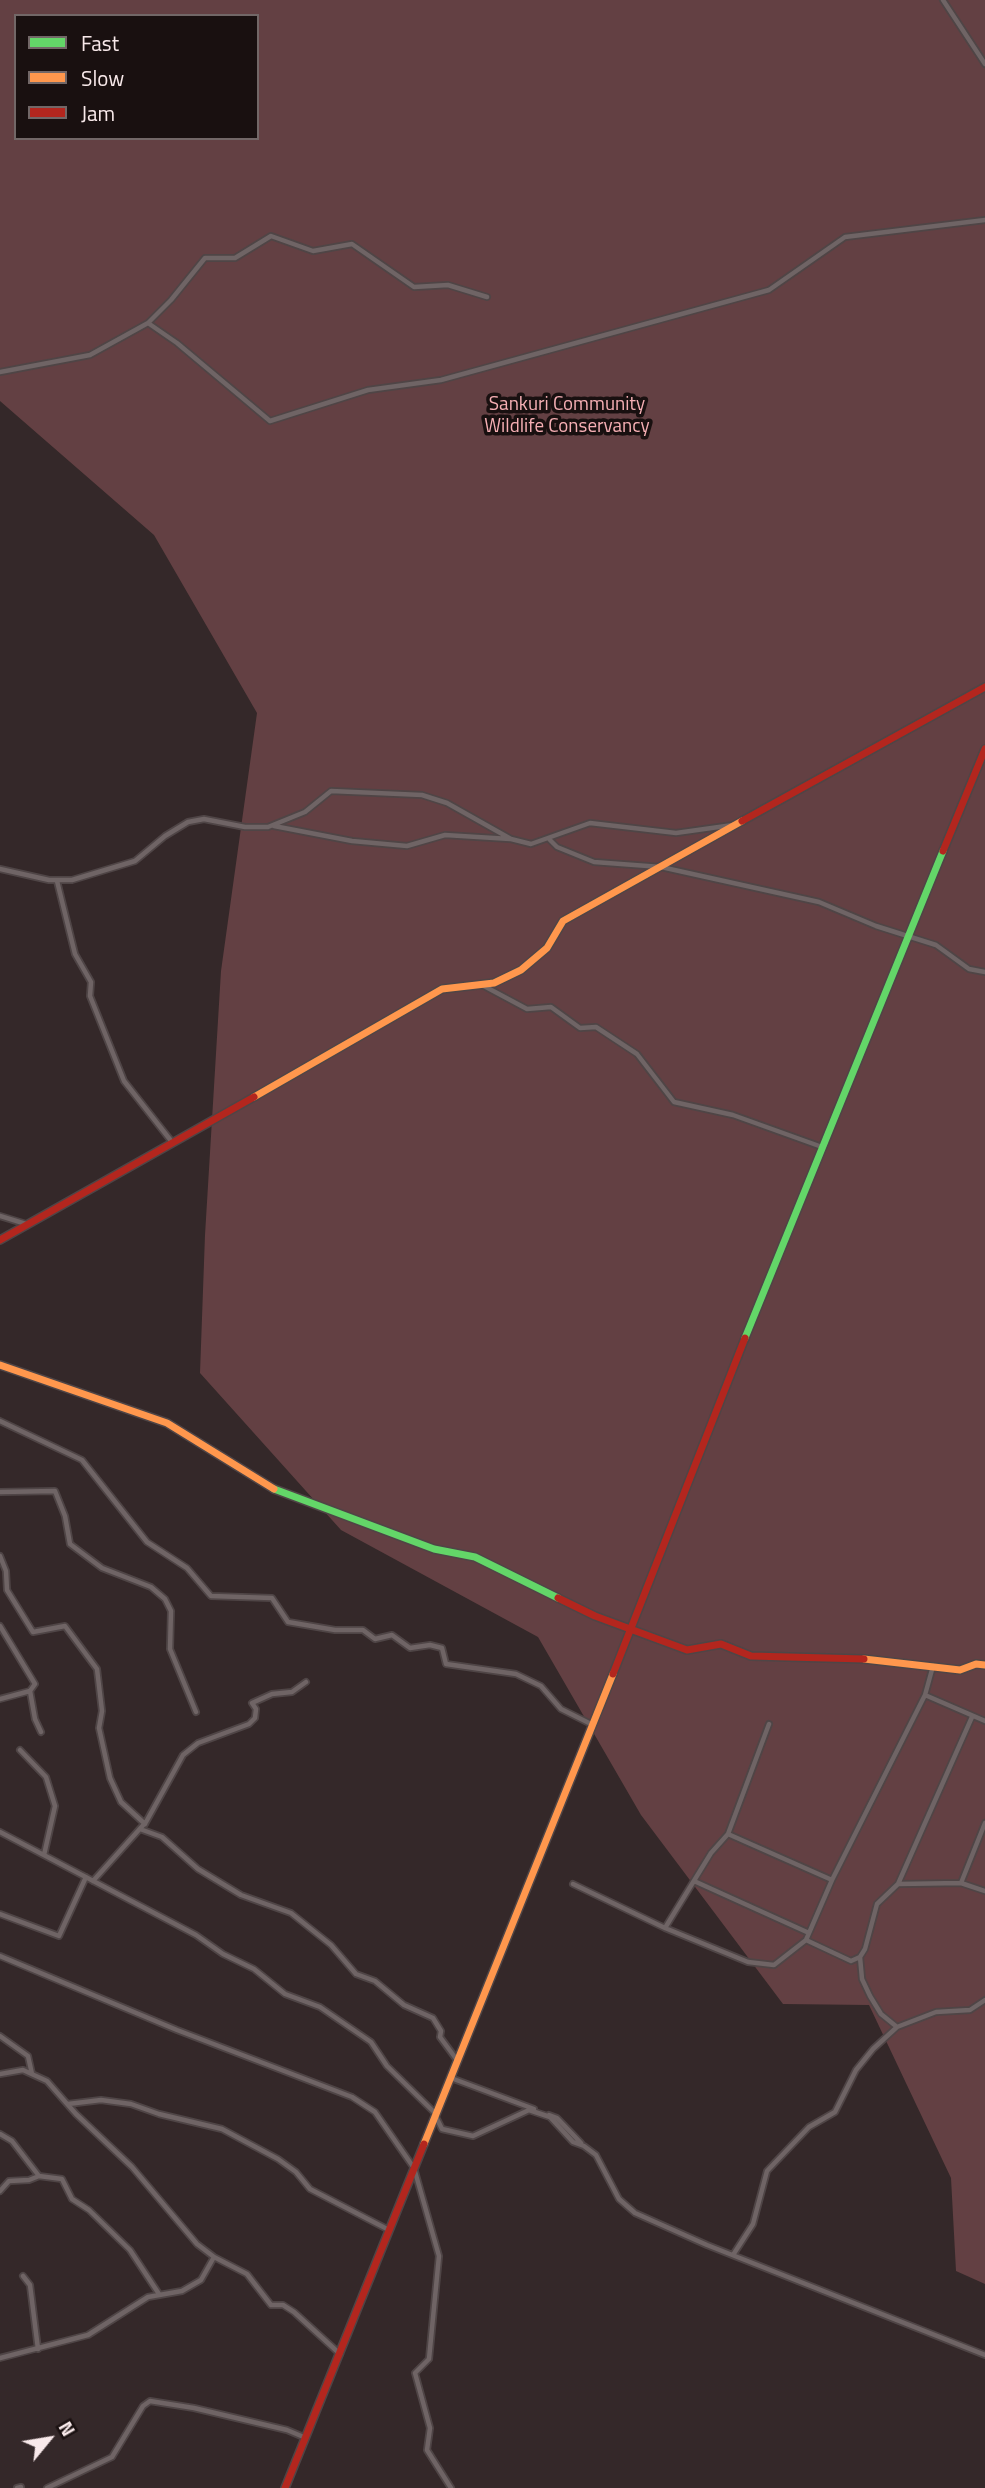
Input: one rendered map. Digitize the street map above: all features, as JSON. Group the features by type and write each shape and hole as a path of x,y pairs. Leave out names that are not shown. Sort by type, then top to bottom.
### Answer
{"street":[{"path":"943,0 985,64"},
{"path":"148,323 177,343 270,421 368,390 441,380 769,290 845,237 985,220"},
{"path":"0,372 41,366 69,357 83,358 148,323 171,300 205,257 235,258 271,236 313,251 352,244 414,287 448,285 486,298"},
{"path":"0,1240 400,1015 429,995 442,989 484,986 533,962 547,948 563,920 985,687"},
{"path":"285,2488 822,1147 985,749"},
{"path":"273,825 305,812 331,791 381,795 404,793 447,803 511,839"},
{"path":"0,869 57,881 72,880 135,861 164,836 188,822 204,819 245,827 273,825 352,841 407,846 445,835 511,839 531,844 550,840 590,823 676,833 737,825"},
{"path":"550,840 557,847 594,862 661,867 744,883 788,898 819,902 936,945 970,969 985,972"},
{"path":"57,881 75,954 91,982 90,996 124,1081 172,1142"},
{"path":"484,986 527,1009 551,1007 580,1028 596,1027 637,1054 674,1102 733,1115 822,1147"},
{"path":"0,1216 26,1224"},
{"path":"0,1365 167,1423 187,1433 245,1474 291,1498 434,1549 475,1557 595,1616 687,1650 721,1644 751,1656 934,1664 960,1670 976,1664 985,1665"},
{"path":"0,1420 82,1460 147,1542 187,1568 211,1596 272,1598 288,1622 363,1630 375,1639 392,1635 410,1648 442,1648 446,1664 516,1674 541,1686 561,1709 591,1724"},
{"path":"0,1492 55,1492 65,1516 70,1544 102,1568 151,1587 165,1600 171,1611 170,1649 196,1712"},
{"path":"0,1556 6,1571 7,1590 33,1632 65,1626 85,1657 96,1666 102,1705 101,1741 110,1778 121,1802 145,1824"},
{"path":"0,1626 34,1686 30,1690 0,1699"},
{"path":"573,1884 665,1928 748,1962 774,1965 806,1940 832,1880 925,1695 934,1664"},
{"path":"93,1881 145,1824 183,1755 198,1743 249,1724 255,1718 256,1709 252,1703 272,1694 292,1692 306,1682"},
{"path":"30,1690 35,1719 41,1732"},
{"path":"925,1695 985,1721"},
{"path":"897,2027 881,2014 870,1996 862,1979 860,1957 877,1904 898,1884 972,1717"},
{"path":"665,1928 711,1853 728,1834 769,1724"},
{"path":"20,1750 46,1777 55,1806 44,1855"},
{"path":"961,1883 983,1836 985,1823"},
{"path":"140,1829 166,1839 187,1861 241,1895 291,1913 321,1936 356,1974 375,1981 404,2006 433,2018 441,2031 440,2037 457,2060"},
{"path":"0,1832 196,1935 223,1954 262,1975 279,1990 320,2007 362,2035 387,2066 436,2115 442,2129 473,2136 529,2110 550,2117 573,2142 584,2146"},
{"path":"728,1834 832,1880"},
{"path":"0,1914 59,1936 86,1877"},
{"path":"694,1881 809,1933"},
{"path":"898,1884 961,1883 985,1891"},
{"path":"806,1940 851,1961 860,1957"},
{"path":"0,1956 177,2030 352,2097 375,2112 414,2168 439,2256 429,2359 415,2373 430,2428 427,2450 451,2488"},
{"path":"733,2255 753,2224 767,2171 809,2127 835,2112 856,2070 873,2049 897,2027 936,2012 970,2010 985,2000"},
{"path":"0,2036 28,2056 32,2074"},
{"path":"0,2074 23,2070 47,2081 127,2162 178,2218 194,2240 214,2257 247,2274 271,2305 280,2304 294,2312 340,2354"},
{"path":"451,2078 557,2118 596,2155 624,2205 657,2223 985,2355"},
{"path":"68,2104 101,2100 131,2104 159,2114 222,2129 278,2159 296,2172 310,2189 389,2230"},
{"path":"0,2134 12,2141 39,2176"},
{"path":"0,2191 9,2181 29,2180 39,2176 62,2179 72,2199 89,2210 130,2250 159,2295"},
{"path":"0,2358 88,2334 111,2322 134,2303 182,2291 198,2283 206,2275 214,2257"},
{"path":"23,2276 30,2285 38,2349"},
{"path":"47,2488 109,2459 143,2406 150,2401 194,2408 287,2430 306,2438"}],"green space":[{"name":"Sankuri Community Wildlife Conservancy","path":"0,0 985,0 985,2284 956,2271 951,2178 869,2005 783,2004 641,1815 538,1637 341,1530 200,1373 205,1235 221,971 257,713 154,535 0,401"}],"traffic: fast":[{"path":"745,1338 943,851"},
{"path":"274,1489 434,1549 475,1557 558,1598"}],"traffic: slow":[{"path":"254,1097 442,989 494,983 521,970 547,948 563,921 742,821"},
{"path":"0,1365 167,1423 274,1489"},
{"path":"864,1659 960,1670 976,1664 985,1665"},
{"path":"424,2144 613,1674"}],"traffic: jam":[{"path":"742,821 985,687"},
{"path":"943,851 985,749"},
{"path":"0,1240 254,1097"},
{"path":"613,1674 745,1338"},
{"path":"558,1598 595,1616 687,1650 721,1644 751,1656 864,1659"},
{"path":"285,2488 424,2144"}]}
